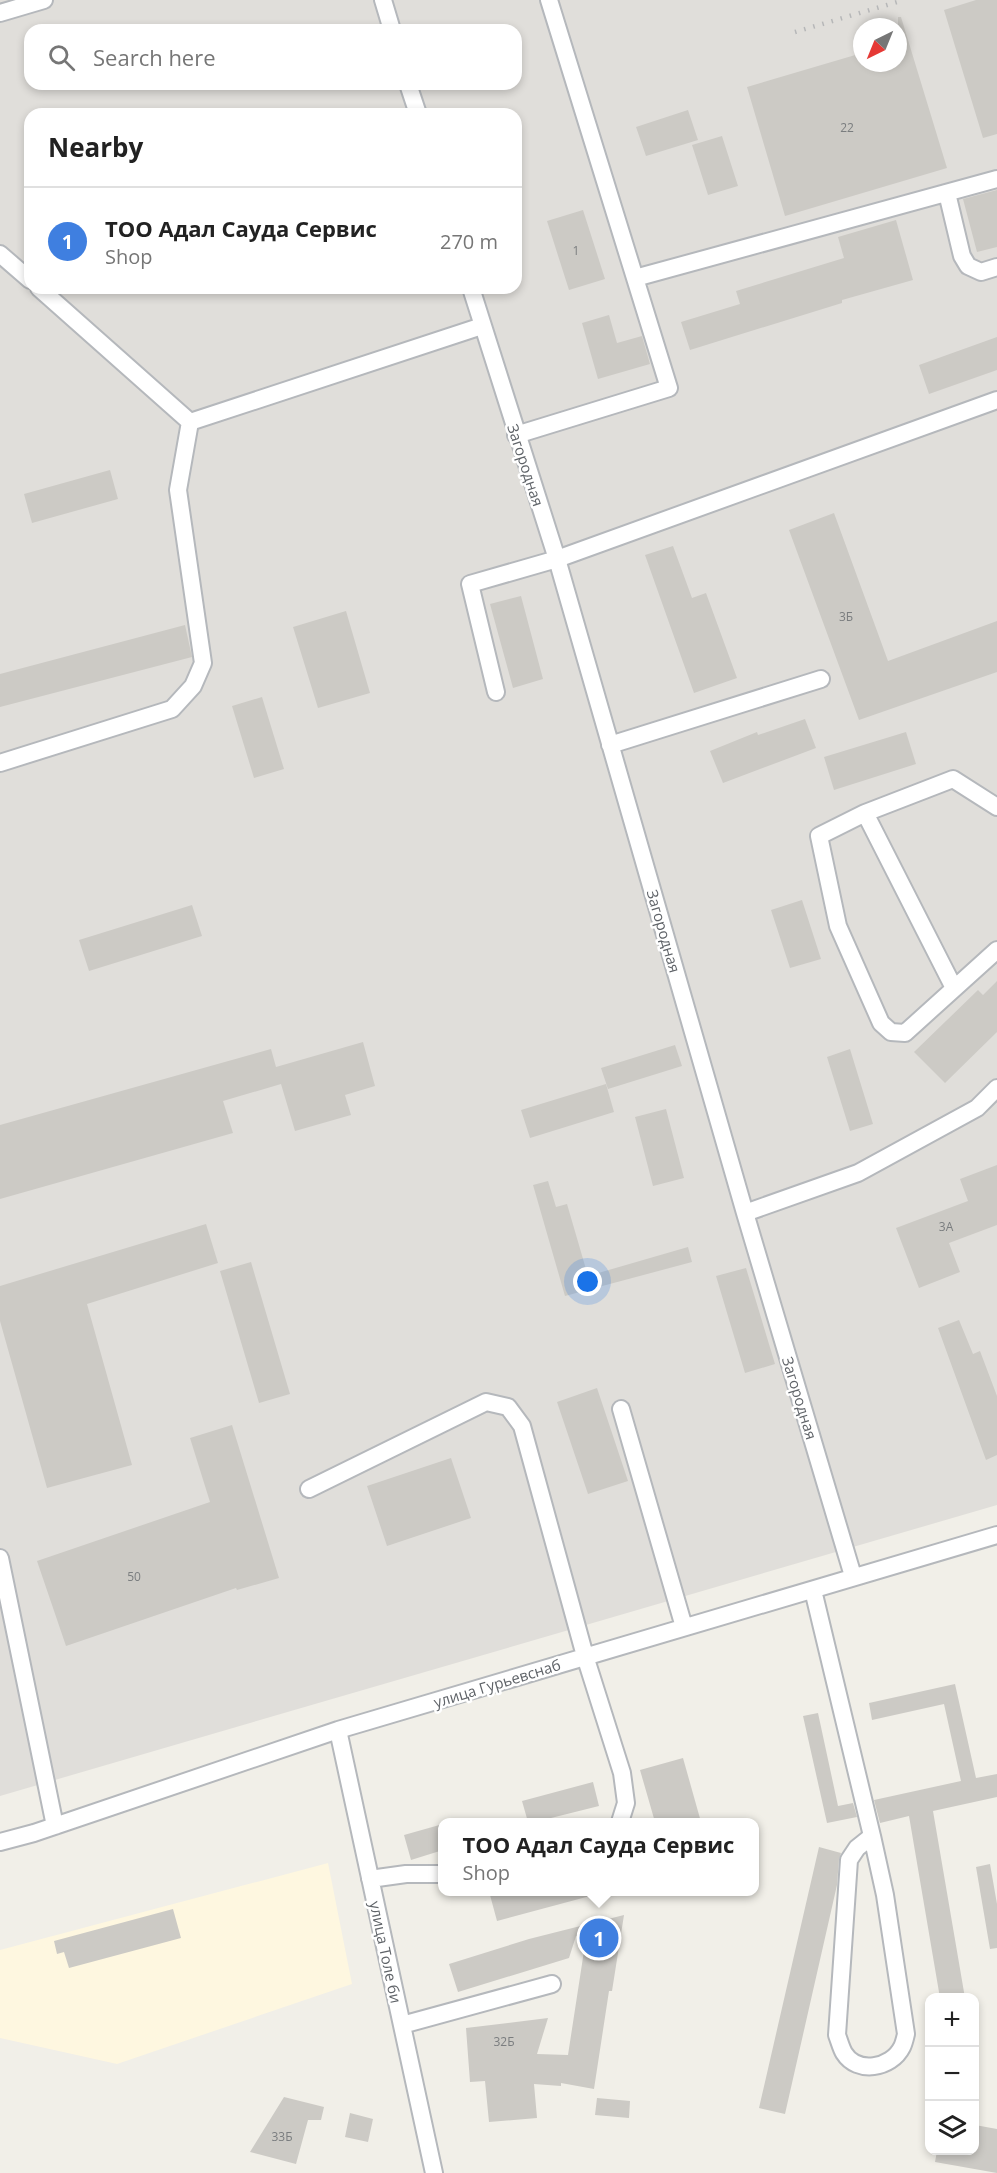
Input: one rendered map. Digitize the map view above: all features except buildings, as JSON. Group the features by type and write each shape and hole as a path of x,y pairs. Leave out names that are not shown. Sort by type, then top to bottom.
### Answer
{"street":[{"path":"0,13 44,0"},
{"path":"383,0 390,24"},
{"path":"516,435 669,388 549,0"},
{"path":"410,90 416,108"},
{"path":"635,278 997,179"},
{"path":"947,193 962,256 968,267 981,272 997,267"},
{"path":"0,254 24,275"},
{"path":"46,294 190,422"},
{"name":"Загородная","path":"473,294 557,559 745,1213 853,1576"},
{"path":"190,422 482,326"},
{"path":"496,692 470,585 557,559 997,400"},
{"path":"0,763 172,709 193,686 203,663 178,490 190,422"},
{"path":"610,745 821,679"},
{"path":"996,805 953,779 865,813 819,836 838,926 880,1023 891,1032 905,1033 997,950"},
{"path":"865,813 954,988"},
{"path":"745,1213 858,1173 977,1108 997,1088"},
{"path":"309,1489 486,1402 508,1407 522,1426 585,1656 622,1773 626,1803 621,1818"},
{"path":"621,1409 684,1628"},
{"name":"улица Гурьевснаб","path":"0,1842 55,1826 338,1730 997,1535"},
{"path":"0,1558 55,1826"},
{"path":"813,1590 872,1836 885,1895 906,2034 901,2049 888,2062 871,2067 856,2065 844,2053 837,2035 849,1860 857,1848 872,1836"},
{"name":"улица Толе би","path":"338,1730 434,2173"},
{"path":"370,1879 406,1874 438,1874"},
{"path":"402,2025 552,1984"}],"shaded area":[{"path":"0,0 997,0 997,1505 0,1796"},
{"path":"328,1863 352,1984 117,2064 0,2038 0,1950"}],"railway":[{"path":"795,32 904,0"}],"place":[{"name":"ТОО Адал Сауда Сервис","path":"599,1938"}]}
